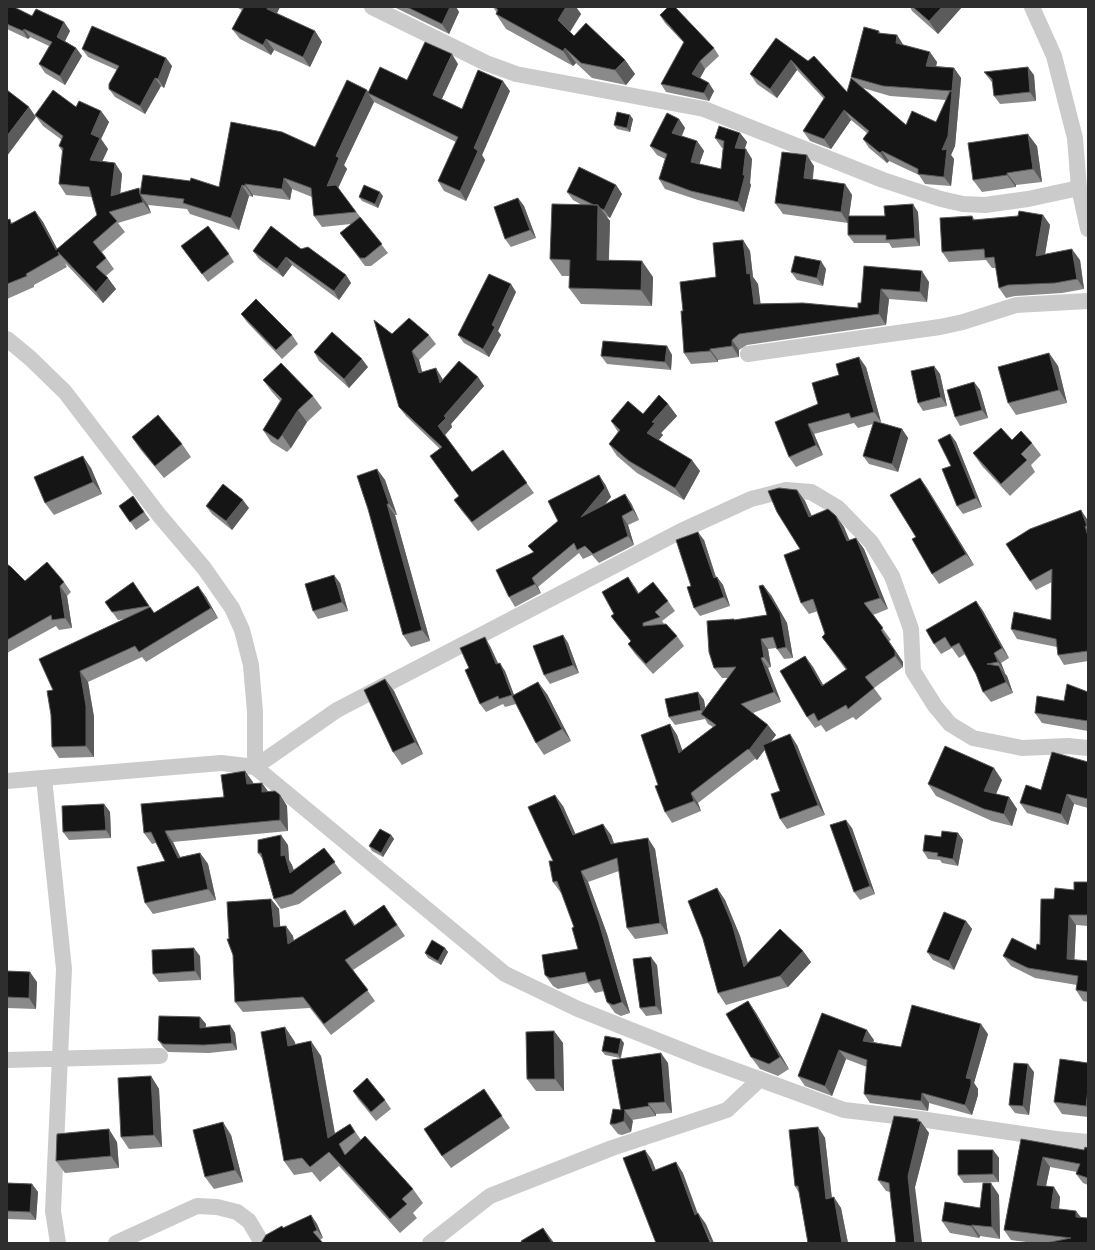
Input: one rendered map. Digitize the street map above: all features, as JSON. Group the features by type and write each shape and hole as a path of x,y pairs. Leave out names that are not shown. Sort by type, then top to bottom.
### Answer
{"street":[{"path":"372,7 486,63 516,74 704,109 883,180 942,199 963,204 985,205 1028,199 1079,188"},
{"path":"1032,7 1054,56 1075,138 1079,188 1088,229"},
{"path":"748,354 940,327 963,322 1016,305 1088,301"},
{"path":"7,339 30,358 65,392 159,515 204,568 232,608 242,630 251,665 255,712 255,767"},
{"path":"255,767 337,710 681,531 751,499 786,490 811,492 838,508 871,542 892,576 910,629 913,671 935,706 950,724 973,738 1022,748 1068,746 1088,748"},
{"path":"7,781 221,763 255,767 505,974 578,1009 844,1110 1088,1142"},
{"path":"44,778 64,970 53,1211 58,1243"},
{"path":"7,1060 160,1056"},
{"path":"430,1243 490,1196 612,1148 727,1110 760,1079"},
{"path":"116,1243 196,1206 217,1207 237,1212 249,1221 262,1243"}],"building":[{"path":"8,7 14,7 32,16 36,9 64,22 57,37 76,48 60,76 39,64 52,42 24,29 23,31 7,24"},
{"path":"244,7 268,7 267,9 315,31 303,57 266,39 263,45 232,29"},
{"path":"407,7 450,7 442,24"},
{"path":"495,7 566,7 558,20 574,36 586,23 625,60 615,70 581,63 565,48 563,51 496,14 498,10"},
{"path":"668,7 675,7 714,48 700,61 692,74 709,83 704,93 661,84 684,42 660,15"},
{"path":"913,7 942,7 929,21"},
{"path":"92,26 166,58 158,79 155,78 140,106 109,89 109,84 119,66 82,49"},
{"path":"864,27 879,31 878,33 897,35 896,43 930,52 926,66 954,68 952,91 883,86 851,77"},
{"path":"776,38 808,61 814,56 847,92 851,78 906,125 912,111 936,122 950,91 952,91 948,136 942,150 947,149 944,177 918,174 918,169 882,151 880,153 863,139 869,131 844,110 824,139 803,131 825,97 791,60 770,89 750,74"},
{"path":"425,42 452,54 433,95 462,109 478,70 503,81 474,148 478,151 460,191 438,181 458,137 368,93 380,67 407,80"},
{"path":"1028,67 1030,92 994,96 992,79 984,72"},
{"path":"347,80 367,90 336,156 339,158 327,186 336,185 356,212 314,216 311,188 284,178 282,189 245,184 245,186 242,185 231,218 183,203 184,199 140,194 143,175 190,181 191,178 219,187 231,122 282,132 315,147"},
{"path":"7,90 29,107 7,136"},
{"path":"53,90 76,107 79,101 101,111 91,134 100,138 90,160 115,163 111,196 139,188 143,202 109,212 117,221 93,242 106,258 96,267 108,278 96,292 58,252 59,255 26,274 27,276 7,284 7,220 10,219 11,224 35,211 56,250 97,215 89,187 59,184 63,148 59,146 63,136 35,115"},
{"path":"617,112 630,115 627,128 614,125"},
{"path":"667,113 679,119 672,133 697,141 691,162 721,169 724,141 715,138 719,126 740,133 735,148 746,149 743,175 745,175 738,202 691,191 659,179 667,154 650,146"},
{"path":"1028,134 1033,169 1007,173 1007,175 973,180 968,143"},
{"path":"782,152 807,155 804,178 845,184 841,212 775,203"},
{"path":"579,167 616,185 604,210 598,205 594,205 567,192"},
{"path":"364,185 380,192 375,204 359,197"},
{"path":"518,198 530,230 505,239 494,207"},
{"path":"552,204 598,205 597,260 642,261 641,290 569,288 570,260 550,259"},
{"path":"913,204 915,238 886,240 886,235 848,235 848,216 885,216 884,206"},
{"path":"1019,211 1043,215 1036,256 1072,249 1077,279 1055,283 1008,285 999,288 994,257 985,258 984,249 942,252 940,218 972,216 973,220 1018,216"},
{"path":"360,217 382,244 365,258 360,258 340,233"},
{"path":"208,226 229,254 202,274 181,246"},
{"path":"271,226 301,249 308,247 346,275 334,291 286,257 277,269 253,251"},
{"path":"743,240 747,274 750,273 754,304 803,303 858,308 858,303 861,303 864,266 922,271 920,292 881,289 879,314 739,334 732,340 732,346 710,349 710,351 684,353 681,311 683,311 680,282 716,277 713,243"},
{"path":"795,256 821,261 817,278 791,272"},
{"path":"489,274 511,284 492,325 495,327 483,349 458,335"},
{"path":"256,299 292,335 276,350 241,314"},
{"path":"409,318 429,335 412,351 419,373 436,368 440,383 459,361 478,377 444,416 446,418 438,426 472,472 503,450 527,483 472,522 454,500 459,496 430,456 442,447 399,407 374,320 392,334"},
{"path":"332,332 362,359 344,379 314,352"},
{"path":"603,341 667,346 665,362 601,356"},
{"path":"1049,353 1059,390 1008,403 998,367"},
{"path":"859,357 874,412 851,418 849,413 808,424 816,445 789,457 775,422 818,404 812,383 839,375 836,364"},
{"path":"281,363 313,396 298,410 278,440 263,430 282,399 263,380"},
{"path":"934,366 941,397 918,403 911,371"},
{"path":"974,382 982,410 955,417 947,390"},
{"path":"659,395 668,404 652,422 655,423 647,433 692,460 675,488 629,461 609,444 620,430 611,421 628,401 643,414"},
{"path":"158,415 182,444 155,466 132,437"},
{"path":"874,421 902,429 892,464 863,456"},
{"path":"1001,428 1012,440 1021,431 1032,443 1021,454 1027,460 1001,484 973,453"},
{"path":"950,434 976,498 957,506 942,469 951,466 938,440"},
{"path":"83,456 93,482 45,503 34,477"},
{"path":"377,469 389,504 387,504 422,630 403,635 368,509 357,476"},
{"path":"599,475 605,488 581,517 625,494 633,510 622,516 628,536 593,554 585,546 577,550 574,543 532,578 535,584 509,597 496,570 534,552 528,546 558,521 548,501"},
{"path":"920,478 966,554 932,574 912,539 916,537 890,495"},
{"path":"223,484 243,500 226,521 206,506"},
{"path":"779,488 797,490 809,517 828,509 836,516 847,541 856,538 880,598 864,603 883,628 881,630 895,651 895,656 865,677 874,688 848,709 846,705 818,721 814,713 807,717 780,671 805,656 822,686 847,669 822,637 825,634 813,599 801,603 784,555 800,549 777,512 768,491"},
{"path":"133,496 144,512 130,522 119,506"},
{"path":"1081,510 1087,526 1085,526 1088,536 1088,651 1058,655 1056,639 1011,629 1014,612 1051,620 1052,569 1030,581 1006,544 1030,529"},
{"path":"698,532 714,578 717,577 724,597 694,608 687,587 691,586 676,540"},
{"path":"47,562 64,582 60,586 65,618 52,620 51,615 7,640 7,564 25,581"},
{"path":"334,575 342,602 313,611 305,584"},
{"path":"628,577 638,594 653,582 668,601 655,612 660,617 643,623 643,626 666,624 677,636 646,664 628,644 631,641 611,616 614,614 602,592"},
{"path":"133,582 149,606 112,612 105,602"},
{"path":"763,585 780,613 786,647 777,649 773,637 761,639 764,657 761,658 774,692 741,704 768,725 749,750 748,749 691,793 694,801 665,812 655,786 658,785 641,735 670,724 679,753 716,725 701,714 736,667 714,668 709,652 707,621 734,620 767,615 759,586"},
{"path":"198,586 211,608 139,652 135,646 80,671 86,706 86,746 52,747 51,715 47,691 53,690 39,659 150,607 154,613"},
{"path":"976,601 1002,648 994,653 998,662 987,664 999,666 1006,682 983,692 976,674 959,643 951,647 945,637 934,644 926,630"},
{"path":"563,635 573,665 544,675 533,646"},
{"path":"485,637 496,664 500,663 512,695 499,699 498,696 480,704 465,670 469,668 460,648"},
{"path":"385,679 415,742 393,752 364,690"},
{"path":"538,682 562,729 536,743 512,696"},
{"path":"1067,684 1088,692 1088,721 1035,713 1037,696 1064,701"},
{"path":"698,692 701,710 669,717 665,699"},
{"path":"790,734 818,805 780,819 771,794 780,791 763,745"},
{"path":"945,746 994,768 984,791 1009,797 1004,814 984,809 928,784"},
{"path":"1052,752 1088,762 1088,799 1067,794 1061,814 1020,803 1026,785 1041,790"},
{"path":"245,771 247,784 262,783 262,792 275,791 280,795 280,820 165,831 178,858 200,853 208,889 145,903 137,867 165,861 151,832 144,833 141,804 224,797 221,775"},
{"path":"555,795 573,835 603,824 611,844 648,838 660,923 627,928 617,858 581,871 599,923 622,1002 613,1005 607,1002 600,979 588,982 585,972 550,978 545,975 542,955 578,949 572,928 574,927 557,881 553,882 549,861 553,861 528,807"},
{"path":"104,804 106,830 63,832 62,806"},
{"path":"846,820 870,886 854,892 830,825"},
{"path":"380,829 391,835 381,853 369,846"},
{"path":"942,831 958,833 953,859 937,856 938,853 923,851 925,835 941,837"},
{"path":"281,835 281,856 285,855 290,873 324,848 335,862 292,894 274,899 261,853 258,853 258,840"},
{"path":"1074,882 1088,882 1088,915 1069,915 1067,959 1088,961 1088,992 1076,990 1078,976 1028,968 1003,956 1012,938 1036,950 1037,944 1040,945 1041,899 1054,899 1055,888 1074,890"},
{"path":"717,888 732,924 744,967 780,929 803,951 780,976 718,993 703,939 688,901"},
{"path":"271,899 274,927 286,926 288,944 345,910 354,926 384,905 397,925 345,960 368,990 324,1024 303,997 235,1002 233,955 227,939 229,939 227,902"},
{"path":"944,912 966,921 949,961 927,952"},
{"path":"432,940 445,948 438,961 425,953"},
{"path":"194,948 195,971 153,974 152,950"},
{"path":"651,957 656,1006 640,1008 633,959"},
{"path":"7,971 30,972 29,998 7,997"},
{"path":"748,1001 780,1057 769,1064 751,1057 726,1014"},
{"path":"912,1005 981,1024 966,1078 971,1079 971,1085 965,1105 922,1093 921,1101 864,1094 867,1060 839,1050 825,1086 798,1076 822,1013 867,1030 863,1041 901,1047"},
{"path":"159,1016 200,1017 200,1028 230,1025 232,1043 204,1045 163,1044 158,1040"},
{"path":"285,1027 288,1046 311,1041 328,1138 350,1124 355,1132 339,1144 345,1155 365,1136 413,1189 402,1199 407,1204 390,1219 329,1152 310,1167 302,1158 284,1161 261,1032"},
{"path":"554,1031 555,1079 527,1079 526,1032"},
{"path":"605,1036 621,1039 618,1054 602,1051"},
{"path":"661,1053 665,1102 648,1103 649,1106 624,1110 624,1121 610,1124 613,1109 621,1110 612,1060"},
{"path":"1060,1059 1088,1063 1088,1089 1086,1106 1054,1102"},
{"path":"1014,1063 1028,1064 1023,1106 1009,1105"},
{"path":"151,1076 154,1135 121,1137 118,1078"},
{"path":"367,1078 385,1100 371,1112 353,1091"},
{"path":"484,1089 502,1116 442,1156 424,1129"},
{"path":"894,1116 918,1119 917,1121 921,1122 908,1176 915,1243 896,1243 889,1183 878,1180"},
{"path":"223,1122 235,1170 205,1177 193,1130"},
{"path":"818,1127 826,1199 834,1197 842,1243 808,1243 798,1186 795,1186 789,1130"},
{"path":"109,1129 111,1156 56,1161 57,1134"},
{"path":"1021,1139 1084,1150 1085,1147 1088,1148 1088,1178 1076,1174 1080,1164 1043,1157 1037,1185 1054,1187 1051,1208 1076,1211 1076,1217 1088,1218 1088,1243 1046,1243 1071,1238 1004,1230"},
{"path":"645,1150 653,1171 676,1162 695,1215 698,1213 710,1242 709,1243 656,1243 623,1158"},
{"path":"958,1150 993,1150 993,1174 958,1175"},
{"path":"7,1183 32,1184 30,1212 7,1211"},
{"path":"983,1183 991,1183 992,1227 971,1226 942,1221 945,1202 980,1208"},
{"path":"311,1215 317,1230 313,1232 323,1243 261,1243 266,1235 282,1226 283,1228"},
{"path":"543,1228 552,1243 522,1243 521,1241"}]}
